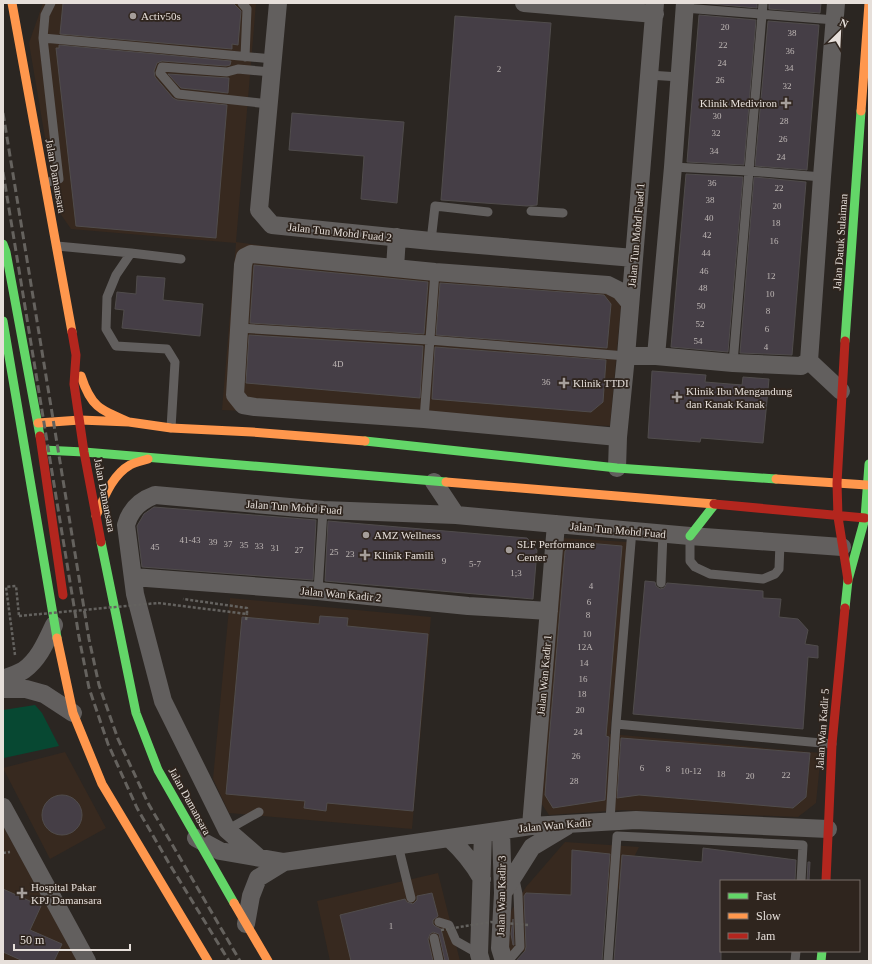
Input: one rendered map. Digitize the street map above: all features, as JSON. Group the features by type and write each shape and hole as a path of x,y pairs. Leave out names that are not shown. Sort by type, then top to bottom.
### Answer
{"main road":[{"name":"Jalan Damansara","path":"12,3 76,356 74,384 84,452 136,713 158,770 268,961"},
{"name":"Jalan Datuk Sulaiman","path":"838,517 837,483 841,391 869,3"},
{"path":"3,244 6,252 43,450 64,602"},
{"path":"3,321 54,625 73,713 102,784 208,961"},
{"path":"76,356 86,390 93,403 103,412 129,422"},
{"path":"38,423 80,420 129,422 171,428 252,432 402,444 620,473 798,480 868,485 869,464"},
{"path":"829,456 839,433"},
{"path":"43,450 84,452 715,504 867,519"},
{"path":"96,516 104,497 114,480 129,466 148,458"},
{"path":"798,480 816,474"},
{"name":"Jalan Wan Kadir 5","path":"826,880 832,744 848,580 867,519 868,485"},
{"path":"650,490 700,503"},
{"path":"690,536 715,504"},
{"name":"Jalan Wan Kadir 5","path":"838,517 848,580"},
{"path":"73,713 74,672"}],"street":[{"name":"Jalan Tun Mohd Fuad 2","path":"278,3 259,210 272,225 431,241 634,258"},
{"path":"524,3 655,9"},
{"path":"656,356 673,167 684,5"},
{"name":"Jalan Tun Mohd Fuad 1","path":"620,473 618,437 655,9"},
{"path":"809,361 822,177 838,10"},
{"path":"395,268 397,237"},
{"path":"474,275 477,245"},
{"path":"618,437 424,419 243,405 235,395 243,265 245,257 251,254 434,272 608,285 620,291 630,303"},
{"path":"626,356 656,356 733,363 801,366 809,361"},
{"path":"809,361 841,391"},
{"path":"252,432 255,407"},
{"path":"434,482 456,515"},
{"name":"Jalan Tun Mohd Fuad","path":"258,857 227,830 163,701 135,594 126,525 128,516 145,499 156,495 323,510 456,515 690,536 842,547"},
{"name":"Jalan Wan Kadir 1","path":"531,826 556,524"},
{"name":"Jalan Wan Kadir 2","path":"132,577 318,591 468,606 549,611"},
{"path":"11,676 23,670 41,652 54,625"},
{"path":"3,689 26,689 44,694 73,713"},
{"path":"3,810 87,961"},
{"name":"Jalan Wan Kadir","path":"196,838 220,851 284,862 531,826 570,823 636,820 828,829"},
{"path":"503,893 532,847 570,823"},
{"name":"Jalan Wan Kadir 3","path":"501,831 503,893 500,948 504,961"},
{"name":"Jalan Wan Kadir 3","path":"480,957 483,833"},
{"path":"449,838 462,849 473,862 482,879"},
{"name":"Jalan Wan Kadir","path":"246,924 251,896 258,878 284,862"}],"lane":[{"path":"45,183 59,179 43,38 45,15 51,3"},
{"path":"242,3 247,9 245,57"},
{"path":"733,363 763,3"},
{"path":"684,5 762,15 838,10"},
{"path":"43,38 245,57 272,66"},
{"path":"269,104 178,94 160,73 162,67 226,72 238,69 272,66"},
{"path":"649,75 679,77"},
{"path":"673,167 822,177"},
{"path":"431,241 435,206 488,212"},
{"path":"531,211 563,213"},
{"path":"56,246 181,259"},
{"path":"131,253 116,275 107,298 106,329 116,346 167,349 172,355 175,362 171,428"},
{"path":"424,419 434,272"},
{"path":"239,328 429,340 626,356"},
{"path":"318,591 323,510"},
{"path":"610,821 616,724 632,530"},
{"path":"661,583 662,533"},
{"path":"690,536 690,561 695,567 710,574 763,579 775,574 779,569 780,543"},
{"path":"616,724 832,744"},
{"path":"227,830 259,812"},
{"path":"608,961 617,836 803,846 801,880"},
{"path":"398,845 411,898"},
{"path":"508,961 520,947 518,894 514,874"},
{"path":"440,926 449,925 456,941 480,957"},
{"path":"434,938 439,961"}],"path":[{"path":"11,676 6,587 16,586 19,616 158,603 247,614"},
{"path":"181,598 247,608 246,620"},
{"path":"440,926 491,922 528,925"}],"shaded area":[{"path":"43,3 256,3 236,242 612,294 621,306 610,426 222,410 236,243 71,229 57,209 29,43"},
{"path":"561,538 628,542 610,734 821,753 816,803 798,817 622,810 549,815 539,800"},
{"path":"230,598 431,617 412,829 229,813 213,779"},
{"path":"65,752 106,828 50,859 3,768"},
{"name":"Hospital Pakar KPJ Damansara","path":"3,826 79,961 3,961"},
{"path":"565,842 639,847 616,894 544,953 507,951 508,916 526,887"},
{"path":"438,873 460,961 330,961 317,901"}],"green space":[{"path":"35,705 42,713 59,746 4,758 3,710"}],"building":[{"path":"63,3 234,4 241,11 238,45 232,44 232,49 60,34"},
{"path":"700,3 757,3 757,8"},
{"path":"769,3 821,3 820,13 769,9"},
{"path":"699,15 756,20 744,165 687,162"},
{"path":"455,16 551,23 537,205 527,206 441,200"},
{"path":"768,21 819,25 807,170 755,166"},
{"path":"59,45 231,61 230,65 226,66 162,61 157,63 154,71 155,77 173,98 177,100 227,105 216,238 76,226 56,48 59,48"},
{"path":"168,74 229,78 228,93 181,88"},
{"path":"292,113 404,122 397,203 361,199 364,156 289,150"},
{"path":"686,174 743,177 728,352 671,347"},
{"path":"754,177 806,182 792,355 740,353"},
{"path":"254,265 428,282 424,334 250,323"},
{"path":"137,276 165,278 163,300 203,304 200,336 122,328 124,310 115,309 117,292 136,294"},
{"path":"440,283 604,295 611,304 607,348 436,335"},
{"path":"249,335 423,346 420,398 246,383"},
{"path":"435,347 606,360 603,402 591,412 432,399"},
{"name":"Klinik Ibu Mengandung dan Kanak Kanak","path":"652,371 706,375 705,382 742,385 743,377 769,379 763,443 701,438 700,442 648,438"},
{"path":"154,507 316,520 313,580 142,567 137,526 144,514"},
{"path":"328,521 527,538 537,550 533,599 325,581"},
{"path":"575,542 622,546 606,736 609,737 605,800 553,808 545,795 548,753 565,551"},
{"path":"645,581 655,582 656,586 660,589 664,588 667,583 763,591 763,598 781,599 779,617 798,619 808,630 805,644 818,646 818,658 808,657 803,729 633,714"},
{"path":"320,616 348,618 347,626 428,634 413,811 327,803 326,811 304,808 305,801 226,794 242,617 319,624"},
{"path":"621,738 810,753 806,797 793,808 639,795 617,798"},
{"path":"66,795 73,798 79,804 82,815 81,823 73,832 66,835 58,835 51,832 43,823 42,811 45,804 54,796"},
{"path":"703,848 796,860 795,880 720,880 721,961 614,961 622,855 702,862"},
{"path":"572,850 610,854 602,961 516,961 525,951 526,947 524,896 526,893 571,895"},
{"path":"808,862 810,862 809,880 807,880"},
{"path":"3,889 41,906 30,930 62,944 54,961 23,961 3,952"},
{"path":"432,893 438,916 433,920 433,924 441,929 449,961 445,961 439,934 433,932 430,934 428,939 433,961 351,961 340,915 405,899 407,902 413,904 417,900 417,896"},
{"path":"513,919 514,945 511,934"}],"railway":[{"path":"3,113 89,639 99,685 118,739 148,803 240,961"},
{"path":"3,172 79,637 89,688 108,744 137,808 229,961"}],"traffic: fast":[{"path":"845,341 861,111"},
{"path":"3,244 6,252 40,436"},
{"path":"3,321 57,638"},
{"path":"365,441 617,468 776,479"},
{"path":"43,450 84,452 446,482"},
{"path":"845,608 848,580 865,518 869,464"},
{"path":"690,536 715,504"},
{"path":"101,542 136,713 158,770 234,903"},
{"path":"821,961 822,952"}],"traffic: slow":[{"path":"12,3 72,332"},
{"path":"861,111 869,3"},
{"path":"81,376 89,395 98,406 129,422"},
{"path":"38,423 80,420 129,422 171,428 252,432 365,441"},
{"path":"96,516 109,488 118,475 130,465 148,459"},
{"path":"776,479 867,485"},
{"path":"446,482 714,504"},
{"path":"57,638 73,713 102,784 208,961"},
{"path":"234,903 268,961"}],"traffic: jam":[{"path":"72,332 76,355 74,384 84,452 101,542"},
{"path":"845,341 837,483 838,517 848,580"},
{"path":"40,436 63,595"},
{"path":"714,504 865,518"},
{"path":"826,880 832,744 845,608"}],"place":[{"name":"Activ50s","path":"133,16"},
{"name":"Klinik Mediviron","path":"786,103"},
{"name":"Klinik TTDI","path":"564,383"},
{"name":"Klinik Ibu Mengandung dan Kanak Kanak","path":"677,397"},
{"name":"AMZ Wellness","path":"366,535"},
{"name":"SLF Performance Center","path":"509,550"},
{"name":"Klinik Famili","path":"365,555"},
{"name":"Hospital Pakar KPJ Damansara","path":"22,893"}]}
